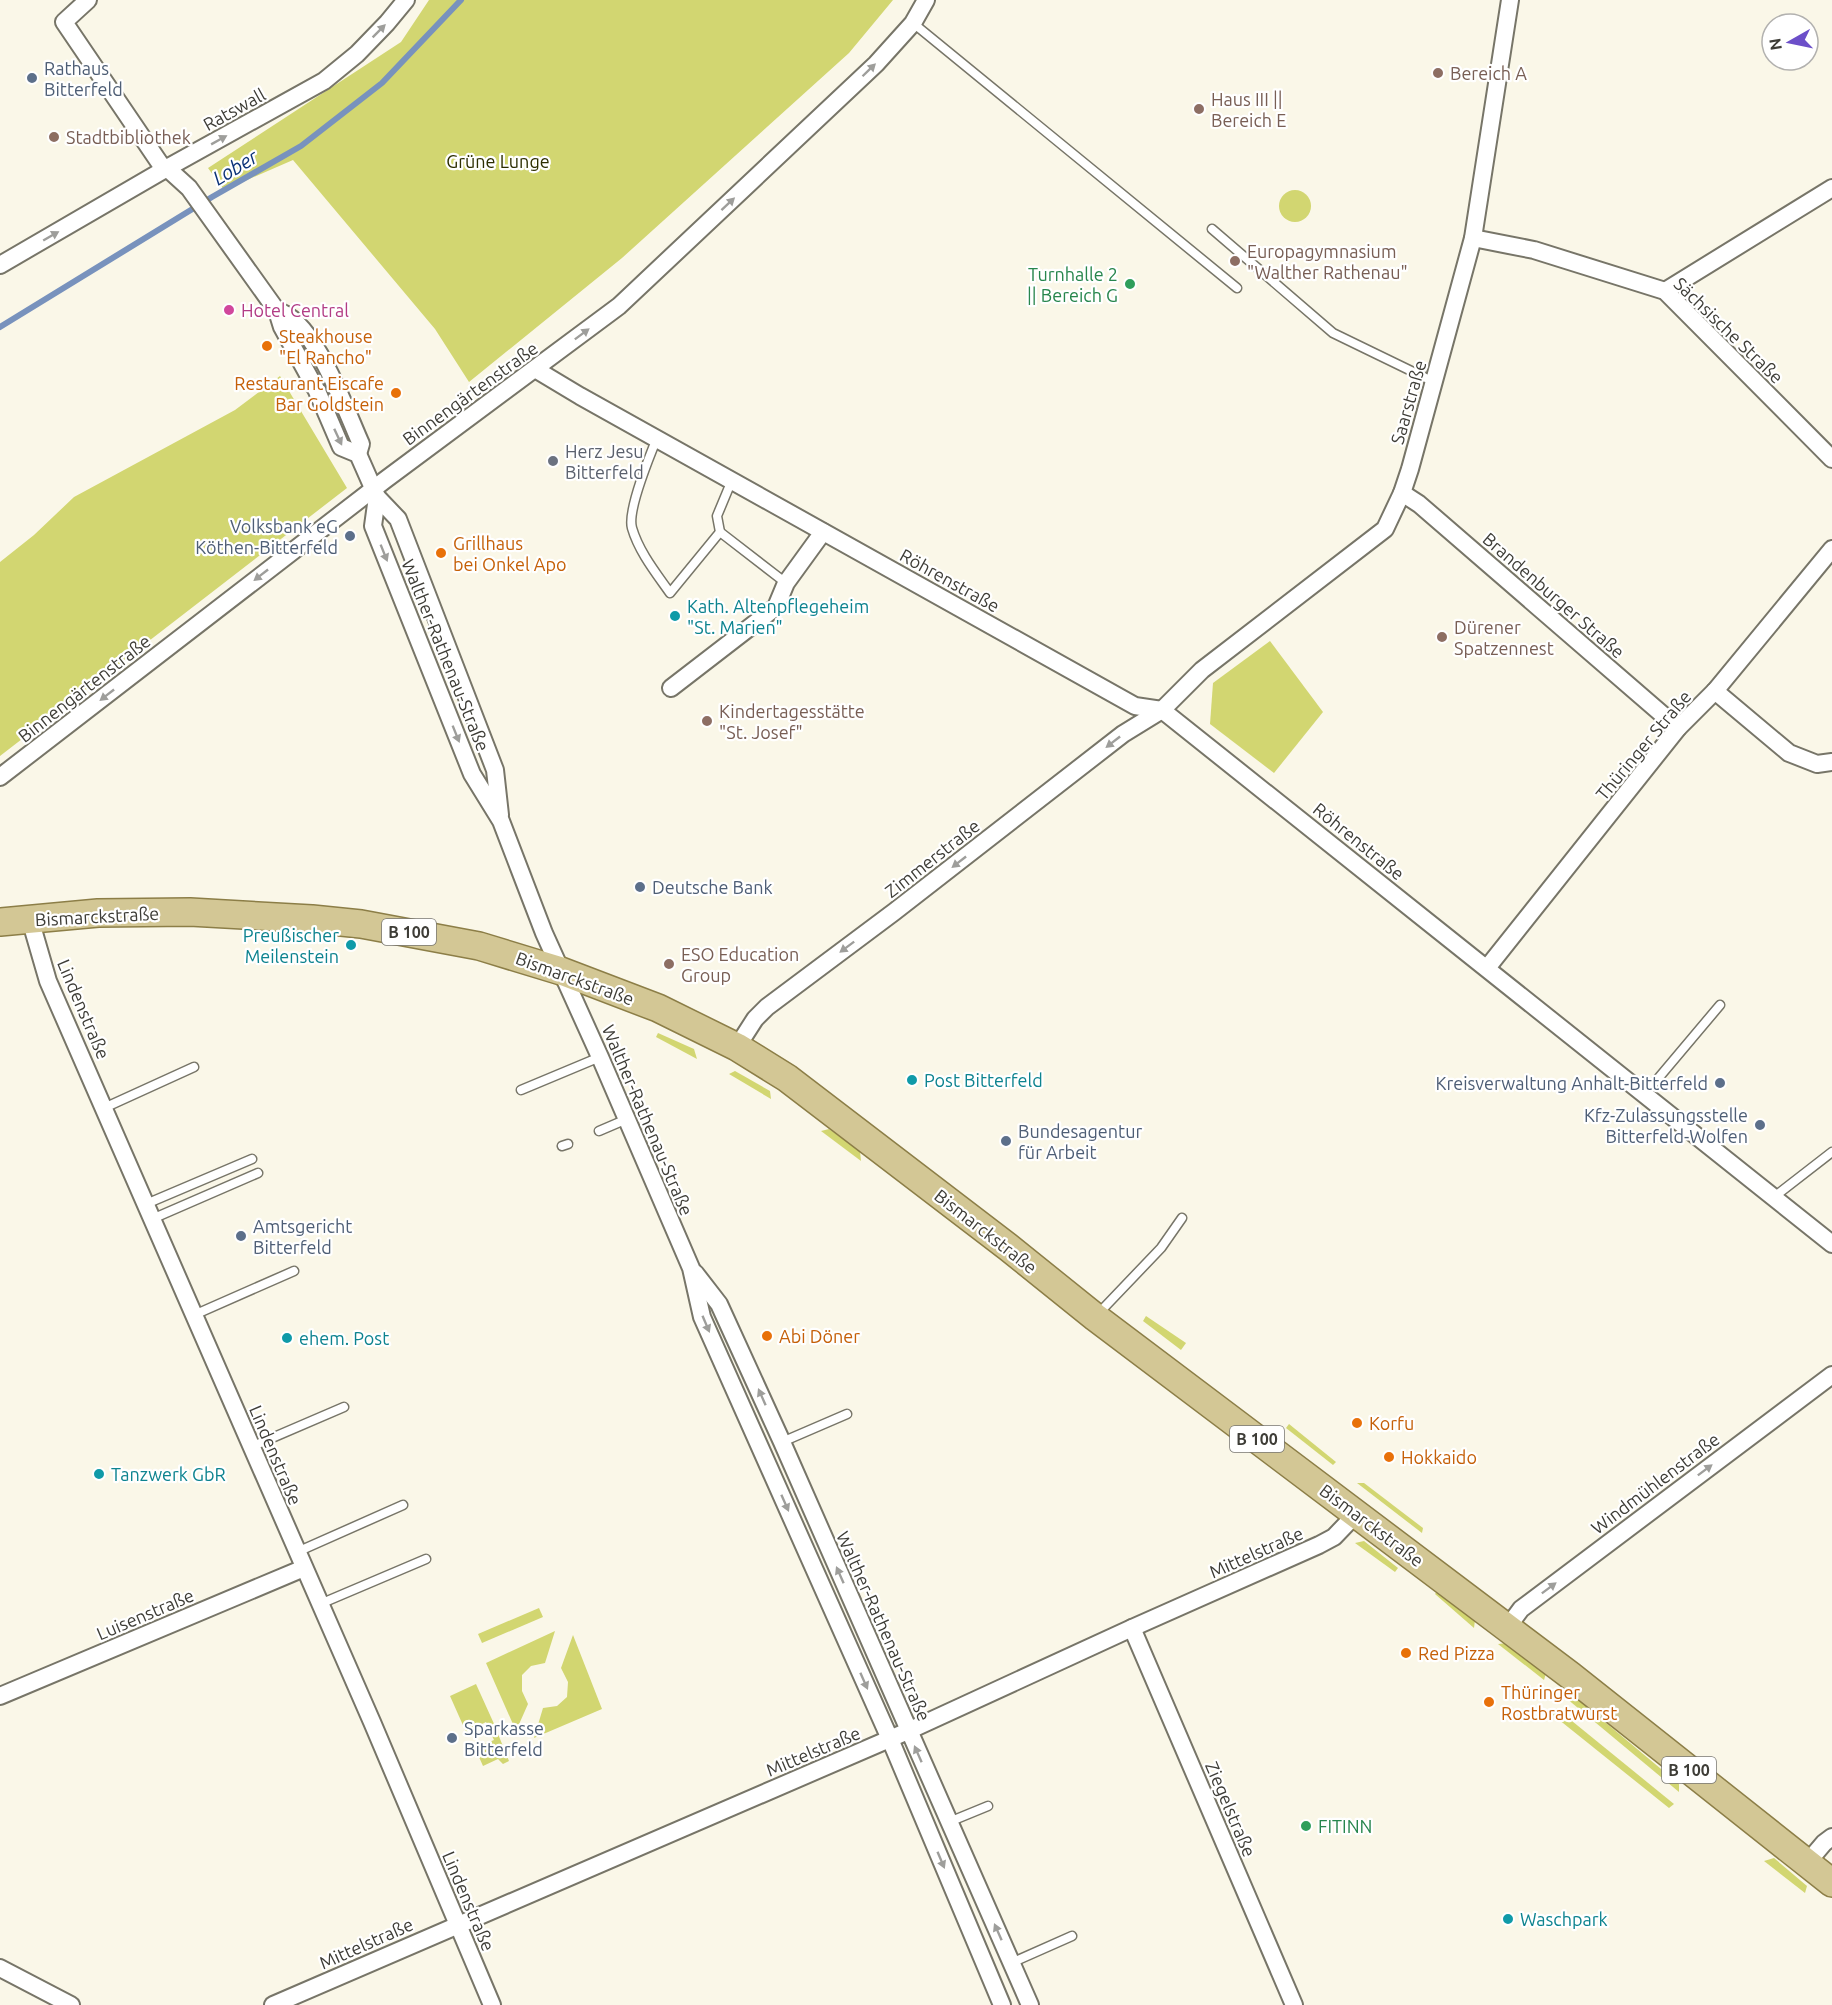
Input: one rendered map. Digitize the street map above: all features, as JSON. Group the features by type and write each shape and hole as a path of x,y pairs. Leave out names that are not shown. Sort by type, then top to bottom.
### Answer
{"main road":[{"name":"Bismarckstraße","path":"0,922 98,913 190,912 361,924 469,944 561,971 658,1008 737,1047 787,1078 1008,1247 1095,1317 1357,1513 1832,1883"}],"street":[{"name":"Walther-Rathenau-Straße","path":"88,0 64,22 161,165 189,188 277,311 284,312 302,330 326,364 361,444 358,454 376,493 398,519 495,770 501,821"},
{"name":"Ratswall","path":"0,265 167,168 324,81 357,54 406,0"},
{"name":"Binnengärtenstraße","path":"0,777 376,493 534,368 619,306 876,64 914,23 926,0"},
{"name":"Saarstraße","path":"1162,710 1202,670 1385,529 1402,493 1473,238 1510,0"},
{"path":"1665,291 1832,188"},
{"name":"Sächsische Straße","path":"1473,238 1534,250 1665,291 1832,459"},
{"name":"Röhrenstraße","path":"535,369 1135,706 1162,710 1832,1244"},
{"name":"Walther-Rathenau-Straße","path":"376,493 373,526 472,774 501,821 544,933 692,1268 702,1317 890,1739 1002,2005"},
{"name":"Brandenburger Straße","path":"1402,493 1419,504 1678,728"},
{"path":"671,688 776,607 786,583 823,532"},
{"name":"Thüringer Straße","path":"1487,968 1678,728 1714,691 1832,549"},
{"path":"1714,691 1789,753 1817,764 1832,762"},
{"name":"Zimmerstraße","path":"737,1047 755,1019 767,1007 894,912 1123,734 1162,710"},
{"name":"Lindenstraße","path":"30,919 47,978 372,1722 492,2005"},
{"name":"Walther-Rathenau-Straße","path":"692,1268 719,1304 1030,2005"},
{"name":"Windmühlenstraße","path":"1507,1628 1521,1609 1832,1375"},
{"name":"Mittelstraße","path":"273,2005 890,1739 1334,1538 1357,1513"},
{"name":"Luisenstraße","path":"0,1696 304,1568"},
{"name":"Ziegelstraße","path":"1132,1628 1294,2005"},
{"path":"1808,1863 1832,1837"},
{"path":"0,1968 71,2005"}],"lane":[{"path":"914,23 1237,288"},
{"path":"1212,229 1333,333 1434,382"},
{"path":"657,438 642,474 631,526 645,557 670,593 720,532"},
{"path":"732,480 717,516 720,532 786,583"},
{"path":"1645,1094 1720,1005"},
{"path":"521,1090 600,1057"},
{"path":"104,1108 194,1068"},
{"path":"599,1131 627,1119"},
{"path":"1774,1197 1832,1152"},
{"path":"149,1211 252,1159"},
{"path":"149,1211 258,1173"},
{"path":"1095,1317 1161,1248 1182,1218"},
{"path":"194,1315 294,1271"},
{"path":"251,1447 344,1407"},
{"path":"782,1442 847,1414"},
{"path":"297,1552 403,1505"},
{"path":"320,1604 426,1559"},
{"path":"949,1822 988,1806"},
{"path":"1011,1963 1072,1936"}],"green space":[{"name":"Grüne Lunge","path":"429,0 893,0 849,53 622,258 469,382 435,329 293,160 224,190 208,168 401,42"},
{"path":"1295,190 1306,195 1311,206 1306,217 1295,222 1284,217 1279,206 1284,195"},
{"path":"280,376 347,488 0,756 0,562 34,535 74,497 235,410"},
{"path":"1270,641 1323,712 1274,773 1210,724 1213,683"},
{"path":"658,1033 694,1049 697,1059 656,1037"},
{"path":"735,1071 770,1091 771,1099 729,1074"},
{"path":"829,1129 860,1151 861,1161 821,1131"},
{"path":"1146,1316 1186,1343 1181,1350 1143,1321"},
{"path":"1289,1424 1336,1462 1333,1465 1286,1428"},
{"path":"1357,1483 1364,1483 1423,1528 1422,1533"},
{"path":"1364,1541 1398,1568 1395,1572 1355,1543"},
{"path":"1438,1590 1475,1620 1474,1628 1435,1594"},
{"path":"539,1608 543,1617 482,1643 478,1634"},
{"path":"555,1631 545,1663 531,1666 522,1675 522,1691 528,1704 516,1731 486,1663"},
{"path":"573,1635 602,1709 534,1738 543,1708 557,1706 567,1697 568,1682 561,1668"},
{"path":"1507,1643 1546,1673 1544,1680 1498,1644"},
{"path":"476,1684 495,1726 490,1728 486,1722 466,1732 450,1696"},
{"path":"1575,1697 1679,1784 1679,1792 1566,1698"},
{"path":"1556,1708 1674,1804 1669,1808 1553,1715"},
{"path":"498,1734 509,1761 503,1764 498,1759 483,1766 475,1748 494,1740 492,1736"},
{"path":"1774,1858 1807,1886 1805,1893 1764,1861"}],"waterway":[{"name":"Lober","path":"0,327 212,197 301,146 382,83 461,0"}],"place":[{"name":"Bereich A","path":"1438,73"},
{"name":"Rathaus Bitterfeld","path":"32,78"},
{"name":"Haus III || Bereich E","path":"1199,109"},
{"name":"Stadtbibliothek","path":"54,137"},
{"name":"Europagymnasium \"Walther Rathenau\"","path":"1235,261"},
{"name":"Turnhalle 2 || Bereich G","path":"1130,284"},
{"name":"Hotel Central","path":"229,310"},
{"name":"Steakhouse \"El Rancho\"","path":"267,346"},
{"name":"Restaurant Eiscafe Bar Goldstein","path":"396,393"},
{"name":"Herz Jesu Bitterfeld","path":"553,461"},
{"name":"Volksbank eG Köthen-Bitterfeld","path":"350,536"},
{"name":"Grillhaus bei Onkel Apo","path":"441,553"},
{"name":"Kath. Altenpflegeheim \"St. Marien\"","path":"675,616"},
{"name":"Dürener Spatzennest","path":"1442,637"},
{"name":"Kindertagesstätte \"St. Josef\"","path":"707,721"},
{"name":"Deutsche Bank","path":"640,887"},
{"name":"Preußischer Meilenstein","path":"351,945"},
{"name":"ESO Education Group","path":"669,964"},
{"name":"Post Bitterfeld","path":"912,1080"},
{"name":"Kreisverwaltung Anhalt-Bitterfeld","path":"1720,1083"},
{"name":"Kfz-Zulassungsstelle Bitterfeld-Wolfen","path":"1760,1125"},
{"name":"Bundesagentur für Arbeit","path":"1006,1141"},
{"name":"Amtsgericht Bitterfeld","path":"241,1236"},
{"name":"Abi Döner","path":"767,1336"},
{"name":"ehem. Post","path":"287,1338"},
{"name":"Korfu","path":"1357,1423"},
{"name":"Hokkaido","path":"1389,1457"},
{"name":"Tanzwerk GbR","path":"99,1474"},
{"name":"Red Pizza","path":"1406,1653"},
{"name":"Thüringer Rostbratwurst","path":"1489,1702"},
{"name":"Sparkasse Bitterfeld","path":"452,1738"},
{"name":"FITINN","path":"1306,1826"},
{"name":"Waschpark","path":"1508,1919"}]}
